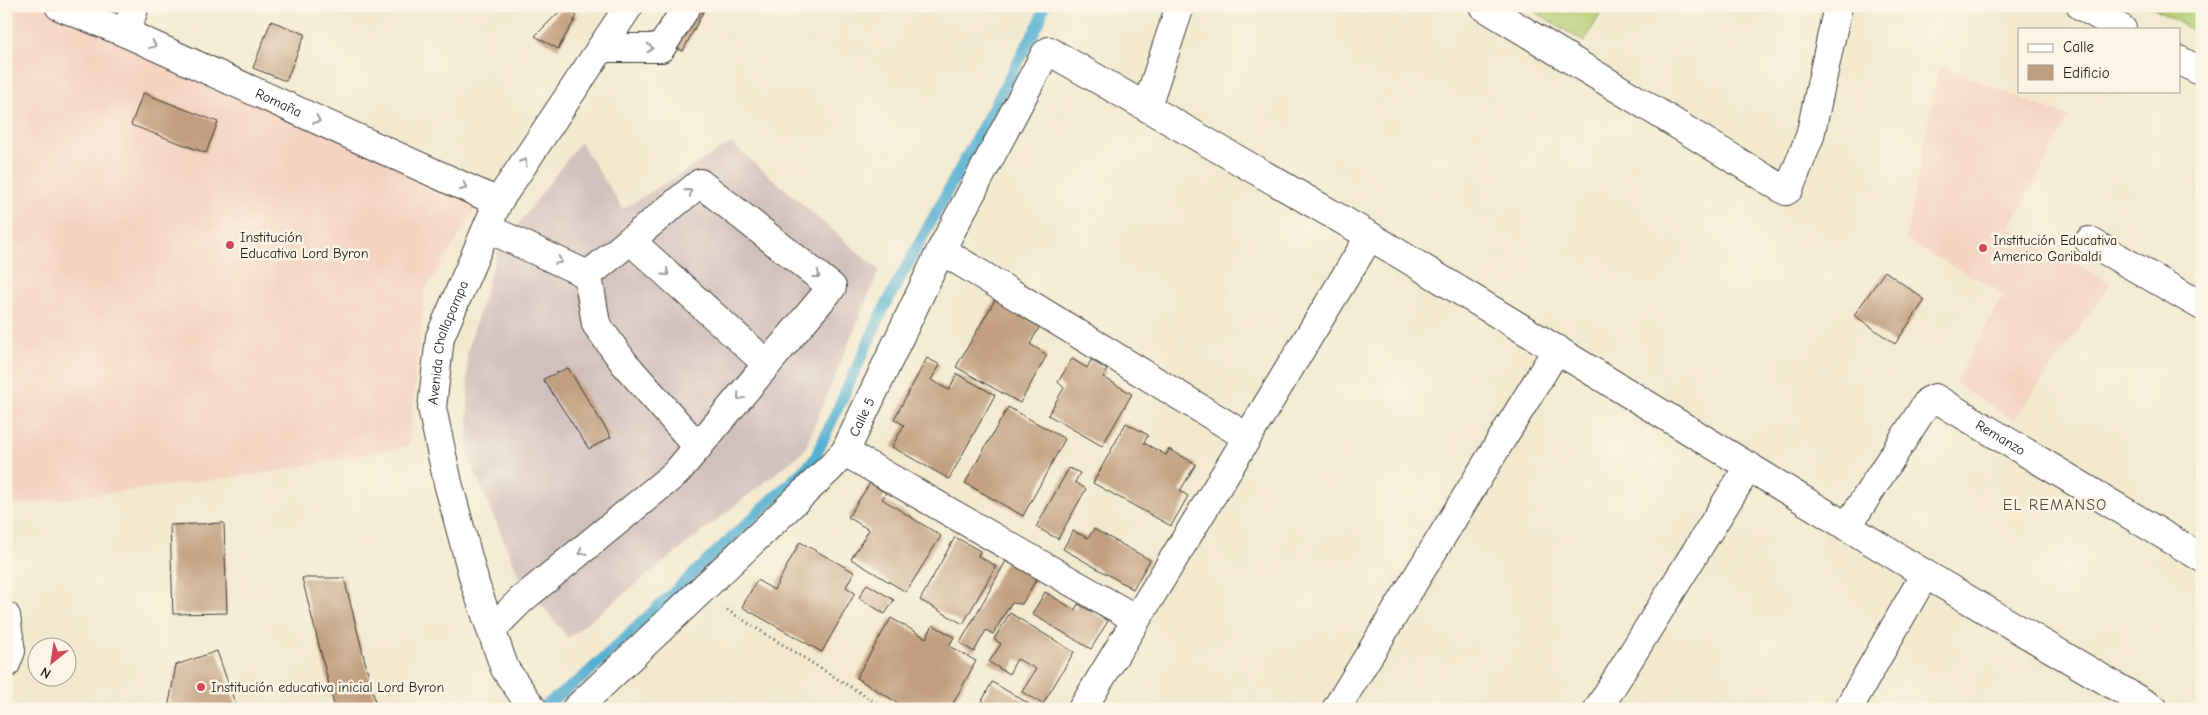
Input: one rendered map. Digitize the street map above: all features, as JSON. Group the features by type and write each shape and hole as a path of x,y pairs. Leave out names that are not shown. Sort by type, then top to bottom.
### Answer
{"street":[{"name":"Romaña","path":"59,6 126,33 498,202"},
{"path":"126,33 135,6"},
{"name":"Avenida Challapampa","path":"532,709 505,669 476,587 448,483 432,408 440,337 498,202 629,6"},
{"path":"601,48 661,48 687,6"},
{"path":"1180,6 1147,106 1370,236 1847,527 2154,709"},
{"path":"1483,6 1786,191 1789,189 1810,136 1838,6"},
{"path":"2080,6 2120,28"},
{"name":"Calle 5","path":"576,709 845,452 941,250 1048,52 1051,51 1147,106"},
{"path":"2180,61 2202,72"},
{"path":"491,630 521,600 676,473 832,287 700,184 588,275"},
{"path":"486,228 588,275"},
{"path":"1082,709 1370,236"},
{"path":"630,240 767,364"},
{"path":"2089,241 2202,306"},
{"path":"941,250 1247,437"},
{"path":"588,275 596,324 625,364 698,447"},
{"path":"1336,709 1558,349"},
{"name":"Remanzo","path":"1847,527 1928,402 1935,398 2202,558"},
{"path":"845,452 1136,620"},
{"path":"1598,709 1749,466"},
{"path":"1848,709 1925,574"},
{"path":"6,616 11,651 6,664"}],"path":[{"path":"698,593 886,709"}],"shaded area":[{"name":"Institución Educativa Lord Byron","path":"6,6 45,6 481,201 425,289 409,446 259,474 14,505 6,465"},
{"name":"Institución Educativa Americo Garibaldi","path":"1939,66 2069,117 2010,228 2111,283 2014,420 1955,383 2004,294 1906,240"},
{"path":"580,142 623,209 731,143 879,270 804,451 568,638 520,578 469,458 467,353 497,253"}],"green space":[{"path":"1526,6 1605,6 1584,42"},
{"path":"2151,6 2202,6 2202,36"}],"building":[{"path":"671,6 706,6 683,51 656,36"},
{"path":"563,8 577,16 558,49 535,36"},
{"path":"271,21 305,34 286,81 253,68"},
{"path":"143,93 218,122 206,153 131,125"},
{"path":"1885,271 1925,300 1895,344 1854,315"},
{"path":"996,298 1041,324 1030,344 1047,355 1020,403 956,367"},
{"path":"927,358 940,365 931,380 949,390 957,374 995,395 949,479 892,447 904,425 894,419"},
{"path":"1072,359 1087,368 1091,360 1107,370 1103,377 1132,394 1102,446 1048,415 1064,388 1058,382"},
{"path":"568,368 611,437 589,449 543,379"},
{"path":"1008,407 1065,439 1023,516 965,483"},
{"path":"1126,423 1148,435 1144,443 1166,455 1169,449 1196,464 1180,491 1188,496 1171,526 1093,483"},
{"path":"1069,468 1080,473 1075,482 1086,489 1058,539 1036,527"},
{"path":"870,483 886,493 882,499 941,536 906,592 851,559 869,530 848,517"},
{"path":"224,523 227,613 173,614 170,525"},
{"path":"1094,529 1150,560 1133,589 1063,549 1073,531 1088,538"},
{"path":"955,537 980,551 978,556 996,566 963,624 920,600"},
{"path":"800,542 854,572 846,587 855,593 822,652 742,607 757,580 774,590"},
{"path":"1006,561 1037,578 1022,604 1011,603 993,634 986,630 974,652 960,643"},
{"path":"302,578 344,578 377,709 335,709"},
{"path":"867,584 894,600 885,614 859,598"},
{"path":"1045,592 1075,610 1078,604 1108,621 1091,649 1032,614"},
{"path":"1010,613 1074,652 1043,704 1022,692 1036,669 1017,659 1009,674 989,662 1001,644 994,639"},
{"path":"891,618 926,638 933,625 954,637 949,646 976,661 950,709 908,709 856,678"},
{"path":"217,651 237,709 168,709 176,665"},
{"path":"992,682 1038,709 986,709 988,704 982,701"}],"waterway":[{"path":"540,709 581,679 814,460 885,306 1040,21 1044,6"}],"place":[{"name":"Institución Educativa Lord Byron","path":"230,245"},
{"name":"Institución Educativa Americo Garibaldi","path":"1983,248"},
{"name":"Institución educativa inicial Lord Byron","path":"201,687"}],"district":[{"name":"EL REMANSO","path":"2055,504"}]}
